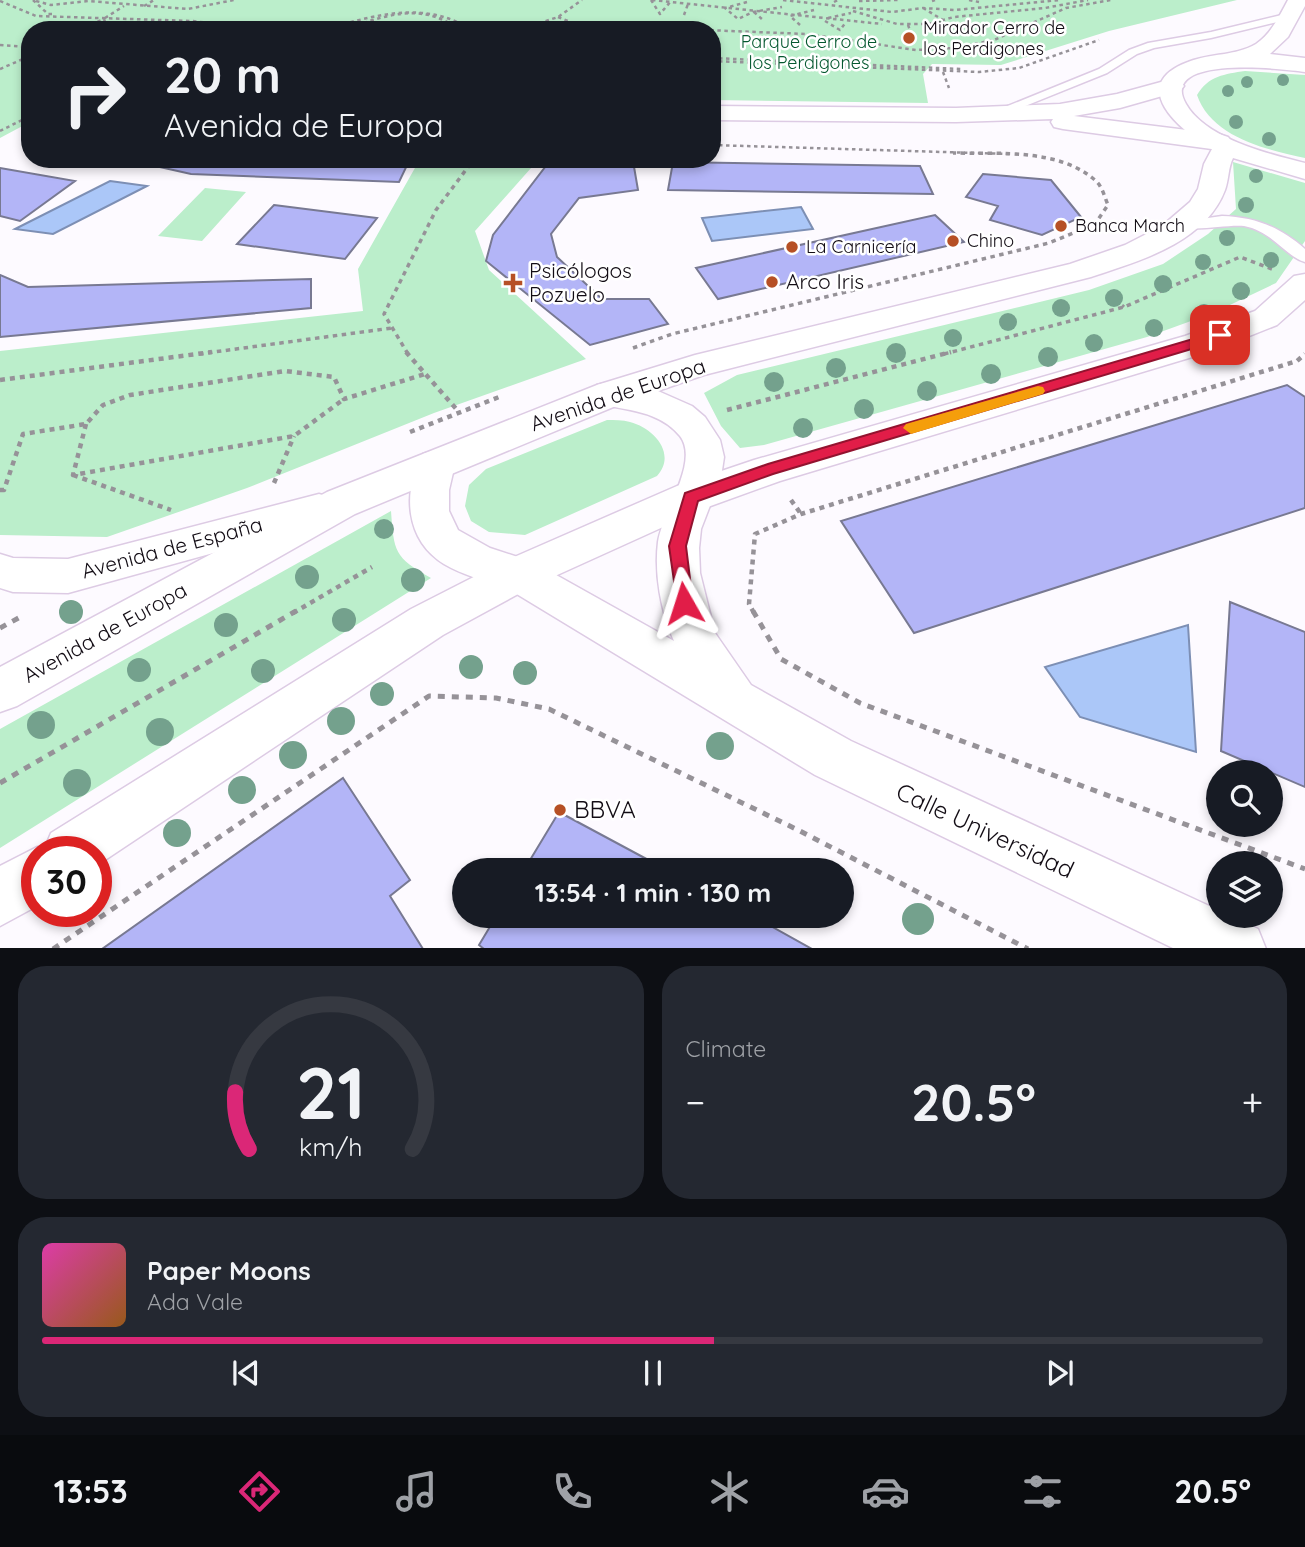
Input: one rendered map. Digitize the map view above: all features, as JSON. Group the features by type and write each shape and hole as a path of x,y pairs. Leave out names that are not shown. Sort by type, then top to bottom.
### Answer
{"street":[{"path":"721,113 994,114 1059,111 1120,101 1171,86 1179,76 1193,68 1238,60 1265,48 1295,13"},
{"path":"1238,60 1305,65"},
{"path":"1171,86 1172,99 1180,113 1195,127 1223,144 1264,160 1305,171"},
{"path":"956,115 1062,122 1223,144"},
{"name":"Avenida de Europa","path":"0,691 341,503 610,394 695,366 1080,271 1127,255 1187,225 1201,209 1213,189 1215,167 1223,144"},
{"path":"95,836 427,622 518,575 691,497 768,470 1197,344 1266,318 1305,283"},
{"name":"Calle Universidad","path":"610,394 636,395 659,402 687,421 699,437 704,454 702,477 691,497 678,546 684,603 698,646 737,703"},
{"name":"Calle Universidad","path":"436,464 429,482 428,514 436,531 454,552 478,563 518,575 737,703 868,775 1238,948"},
{"name":"Avenida de España","path":"0,571 13,575 68,576 341,503"},
{"path":"0,898 21,884"}],"lane":[{"path":"994,114 1103,71 1133,52 1152,45 1211,35 1295,13"},
{"path":"1187,225 1228,218 1256,224 1290,242 1305,257"}],"path":[{"path":"34,0 51,5 88,1 188,9 234,0"},
{"path":"34,0 48,14 178,21"},
{"path":"113,4 117,0"},
{"path":"143,7 154,0"},
{"path":"546,21 558,17 582,0"},
{"path":"652,0 660,14 671,1"},
{"path":"652,0 882,24"},
{"path":"783,0 892,12 923,8 955,10 1060,0"},
{"path":"834,2 838,0"},
{"path":"866,0 859,1 899,0"},
{"path":"970,0 979,2"},
{"path":"1029,0 1045,8"},
{"path":"842,8 908,25 1088,0"},
{"path":"721,29 807,34 916,50 954,48 994,40 1066,8 1111,0"},
{"path":"0,1 36,16 193,21"},
{"path":"726,8 747,2"},
{"path":"684,15 688,4"},
{"path":"98,21 125,5"},
{"path":"726,8 738,19 754,12 782,7"},
{"path":"923,8 943,20"},
{"path":"357,21 420,9 456,17 461,21"},
{"path":"790,16 814,10"},
{"path":"754,12 763,20"},
{"path":"372,21 419,13 448,21"},
{"path":"822,19 851,13"},
{"path":"790,16 800,25"},
{"path":"558,17 568,21"},
{"path":"822,19 839,30 846,22"},
{"path":"908,25 913,38"},
{"path":"721,60 973,70 1014,67 1107,34"},
{"path":"721,60 979,72 1019,68 1098,40"},
{"path":"0,45 21,46"},
{"path":"0,69 21,60"},
{"path":"0,131 21,120"},
{"path":"721,145 1032,155 1074,166 1098,182 1108,205 1095,224 1049,243"},
{"path":"467,168 436,209 384,314 407,353 488,442"},
{"path":"727,410 1124,307 1240,257"},
{"path":"0,380 392,328"},
{"path":"1305,354 1297,361 800,514 755,534 749,604 781,659 860,703 1305,869"},
{"path":"72,475 86,424 103,405 130,395 285,371 334,377 344,399"},
{"path":"72,475 294,436 344,399 425,374"},
{"path":"0,490 4,490 23,434 86,424"},
{"path":"272,489 294,436"},
{"path":"72,475 172,510"},
{"path":"0,783 372,567"},
{"path":"53,948 429,695 496,698 549,709 798,830 1028,948"}],"green space":[{"name":"Parque Cerro de los Perdigones","path":"0,0 1237,0 1109,31 1001,65 932,64 923,74 928,103 721,100 721,21 21,21 21,127 0,138"},
{"path":"1245,71 1305,75 1305,158 1274,151 1242,139 1214,121 1204,109 1197,95 1206,84 1224,75"},
{"path":"1233,162 1305,183 1305,241 1276,283 1213,313 1147,337 764,445 740,448 721,426 704,393 737,375 1089,290 1163,264 1208,234 1236,209"},
{"path":"415,168 531,168 475,231 489,270 586,359 434,413 247,488 107,537 0,535 0,351 363,311 358,269"},
{"path":"205,188 246,192 202,241 158,236"},
{"path":"607,420 621,420 639,425 654,436 664,451 665,459 657,476 525,535 489,532 471,521 465,506 469,485 486,469"},
{"path":"391,511 393,536 398,552 431,578 0,848 0,729"}],"water":[{"path":"110,181 147,186 53,234 15,229"},
{"path":"801,207 813,229 712,241 702,218"},
{"path":"1188,625 1196,752 1080,717 1045,667"}],"building":[{"path":"721,163 920,166 933,194 668,190 672,168 721,168"},
{"path":"0,168 75,181 20,221 0,216"},
{"path":"164,168 406,168 399,182 191,174"},
{"path":"544,168 634,168 638,190 579,198 551,234 557,257 602,299 649,299 668,324 590,345 486,261 493,235"},
{"path":"983,174 1051,180 1081,217 1042,235 990,220 998,206 966,197"},
{"path":"274,205 377,218 345,259 237,244"},
{"path":"935,215 964,242 718,299 696,268"},
{"path":"0,275 28,287 311,279 311,308 0,337"},
{"path":"1287,385 1305,397 1305,508 914,633 841,521"},
{"path":"1230,602 1305,632 1305,787 1283,778 1283,760 1242,760 1221,751"},
{"path":"343,778 410,880 390,896 422,948 103,948"},
{"path":"559,812 645,858 531,858"},
{"path":"489,928 774,928 810,948 483,948 479,945"}],"slow traffic":[{"path":"911,428 1038,391"}],"place":[{"name":"Mirador Cerro de los Perdigones","path":"909,38"},
{"name":"Banca March","path":"1061,226"},
{"name":"Chino","path":"953,241"},
{"name":"La Carnicería","path":"792,247"},
{"name":"Arco Iris","path":"772,282"},
{"name":"Psicólogos Pozuelo","path":"513,283"},
{"name":"BBVA","path":"560,810"}],"route":[{"path":"684,603 678,546 691,497 768,470 1220,335"}]}
